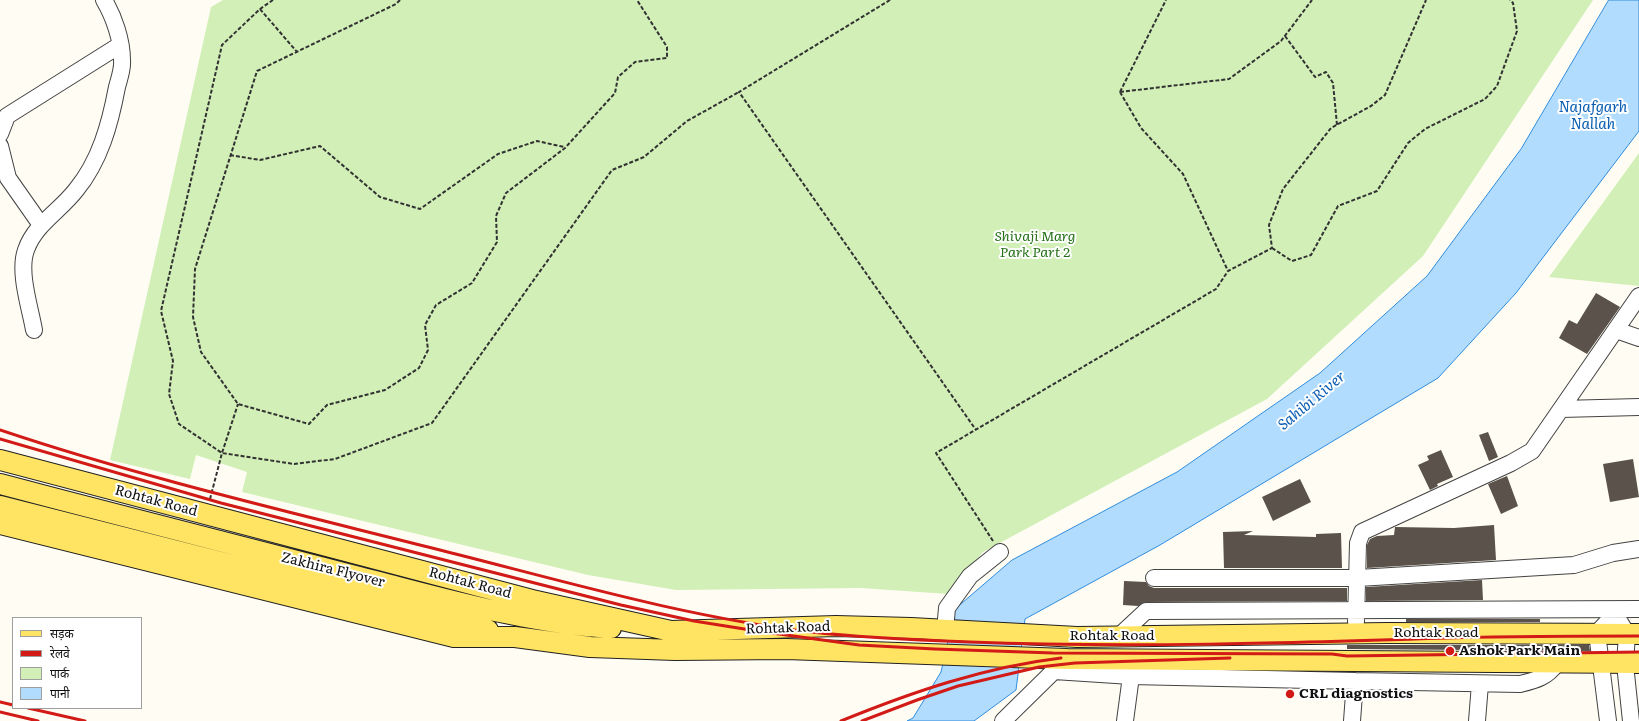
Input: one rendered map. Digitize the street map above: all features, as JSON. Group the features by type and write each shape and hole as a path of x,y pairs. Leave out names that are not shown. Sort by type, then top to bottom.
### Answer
{"main road":[{"name":"Rohtak Road","path":"0,460 532,600 671,631 836,626 945,630 1032,636 1118,637 1356,634 1633,634"},
{"name":"Zakhira Flyover","path":"0,484 281,557 519,616 593,627 671,631"},
{"name":"Zakhira Flyover","path":"0,506 515,637"},
{"name":"Rohtak Road","path":"0,524 454,637 515,637 590,647 675,650 786,649 942,654 1026,658 1060,665 1600,663 1632,672"}],"street":[{"path":"34,330 23,267 26,250 33,235 76,191 94,165 112,117 122,62 119,36 104,0"},
{"path":"0,134 7,116 120,45"},
{"path":"0,146 8,178 42,225"},
{"path":"1356,634 1359,537 1362,532 1522,458 1532,451 1639,296"},
{"path":"1616,330 1639,338"},
{"path":"1561,409 1639,407"},
{"path":"1154,578 1358,578 1574,565 1613,553 1639,549"},
{"path":"945,630 947,608 970,576 1000,552"},
{"path":"1118,637 1146,611 1615,612 1639,609"},
{"path":"1608,721 1597,633 1615,612"},
{"path":"1615,612 1633,634 1631,721"},
{"path":"1003,721 1060,665 1131,676 1520,684 1540,679 1550,672 1557,663"},
{"path":"1125,721 1131,676"},
{"path":"1352,721 1355,681"},
{"path":"1477,721 1480,684"}],"path":[{"path":"273,0 260,9 222,45 160,311 173,362 169,394 179,424 222,453 294,464 334,459 432,424 612,170 644,156 687,121 739,92 890,0"},
{"path":"400,0 396,4 257,71 195,269 193,317 201,352 238,404 309,424 327,405 385,390 419,368 428,350 425,324 436,305 472,283 497,242 496,216 506,193 565,148 614,92 618,77 635,62 667,58 667,47 637,0"},
{"path":"1120,92 1166,0"},
{"path":"1120,92 1229,79 1281,41 1312,0"},
{"path":"1426,0 1385,95 1371,106 1332,128 1283,189 1269,225 1272,248 1292,261 1311,255 1338,206 1377,191 1408,143 1425,129 1485,99 1497,86 1517,31 1513,2 1510,0"},
{"path":"260,9 298,52"},
{"path":"1285,36 1315,77 1326,72 1333,83 1337,125"},
{"path":"739,92 976,430"},
{"path":"1120,92 1141,128 1183,174 1228,271"},
{"path":"230,155 260,160 320,146 380,197 420,209 498,154 537,141 565,148"},
{"path":"1000,552 936,454 1216,289 1228,271 1272,248"},
{"path":"206,514 222,453 238,404"}],"green space":[{"name":"Shivaji Marg Park Part 2","path":"223,0 1593,0 1423,256 1267,399 983,552 948,594 861,588 676,590 588,575 242,492 247,472 196,455 190,479 110,460 211,7"},
{"path":"1639,153 1639,286 1549,277"}],"water":[{"name":"Najafgarh Nallah","path":"1609,0 1639,0 1639,131 1516,293 1438,378 1160,545 1025,619 1016,690 974,721 907,721 913,718 941,672 955,609 1012,560 1177,472 1320,373 1427,276 1521,149"}],"building":[{"path":"1596,293 1620,307 1587,354 1559,338 1569,320 1577,324"},
{"path":"1488,432 1498,457 1489,461 1479,435"},
{"path":"1441,450 1453,477 1437,484 1438,486 1430,490 1418,465 1429,460 1427,456"},
{"path":"1633,459 1639,497 1610,502 1603,464"},
{"path":"1507,476 1518,506 1501,514 1488,484"},
{"path":"1300,479 1311,502 1273,521 1262,497"},
{"path":"1494,525 1496,560 1367,568 1367,545 1370,539 1377,536 1394,535 1395,527 1454,528"},
{"path":"1253,531 1244,535 1316,537 1316,534 1341,533 1342,568 1224,568 1223,532"},
{"path":"1482,580 1483,600 1366,601 1366,587"},
{"path":"1124,581 1146,582 1149,586 1154,588 1347,588 1347,601 1146,602 1138,606 1123,605"},
{"path":"1406,619 1540,619 1540,622 1406,622"},
{"path":"1347,645 1589,645 1590,651 1347,649"}],"railway":[{"path":"0,430 108,464 162,479 576,585 716,617 811,632 910,640 1089,645 1268,643 1495,637 1639,636"},
{"path":"0,439 221,503 621,605 694,621 859,645 1053,653 1332,654 1347,656 1639,652"},
{"path":"841,721 895,700 949,682 977,674 1033,662 1061,658"},
{"path":"862,721 958,686 1039,667 1075,663 1230,658"},
{"path":"0,702 12,705"},
{"path":"32,709 85,721"},
{"path":"0,712 38,721"}],"place":[{"name":"Ashok Park Main","path":"1450,651"},
{"name":"CRL diagnostics","path":"1290,694"}],"water label":[{"name":"Sahibi River","path":"1312,401"}]}
